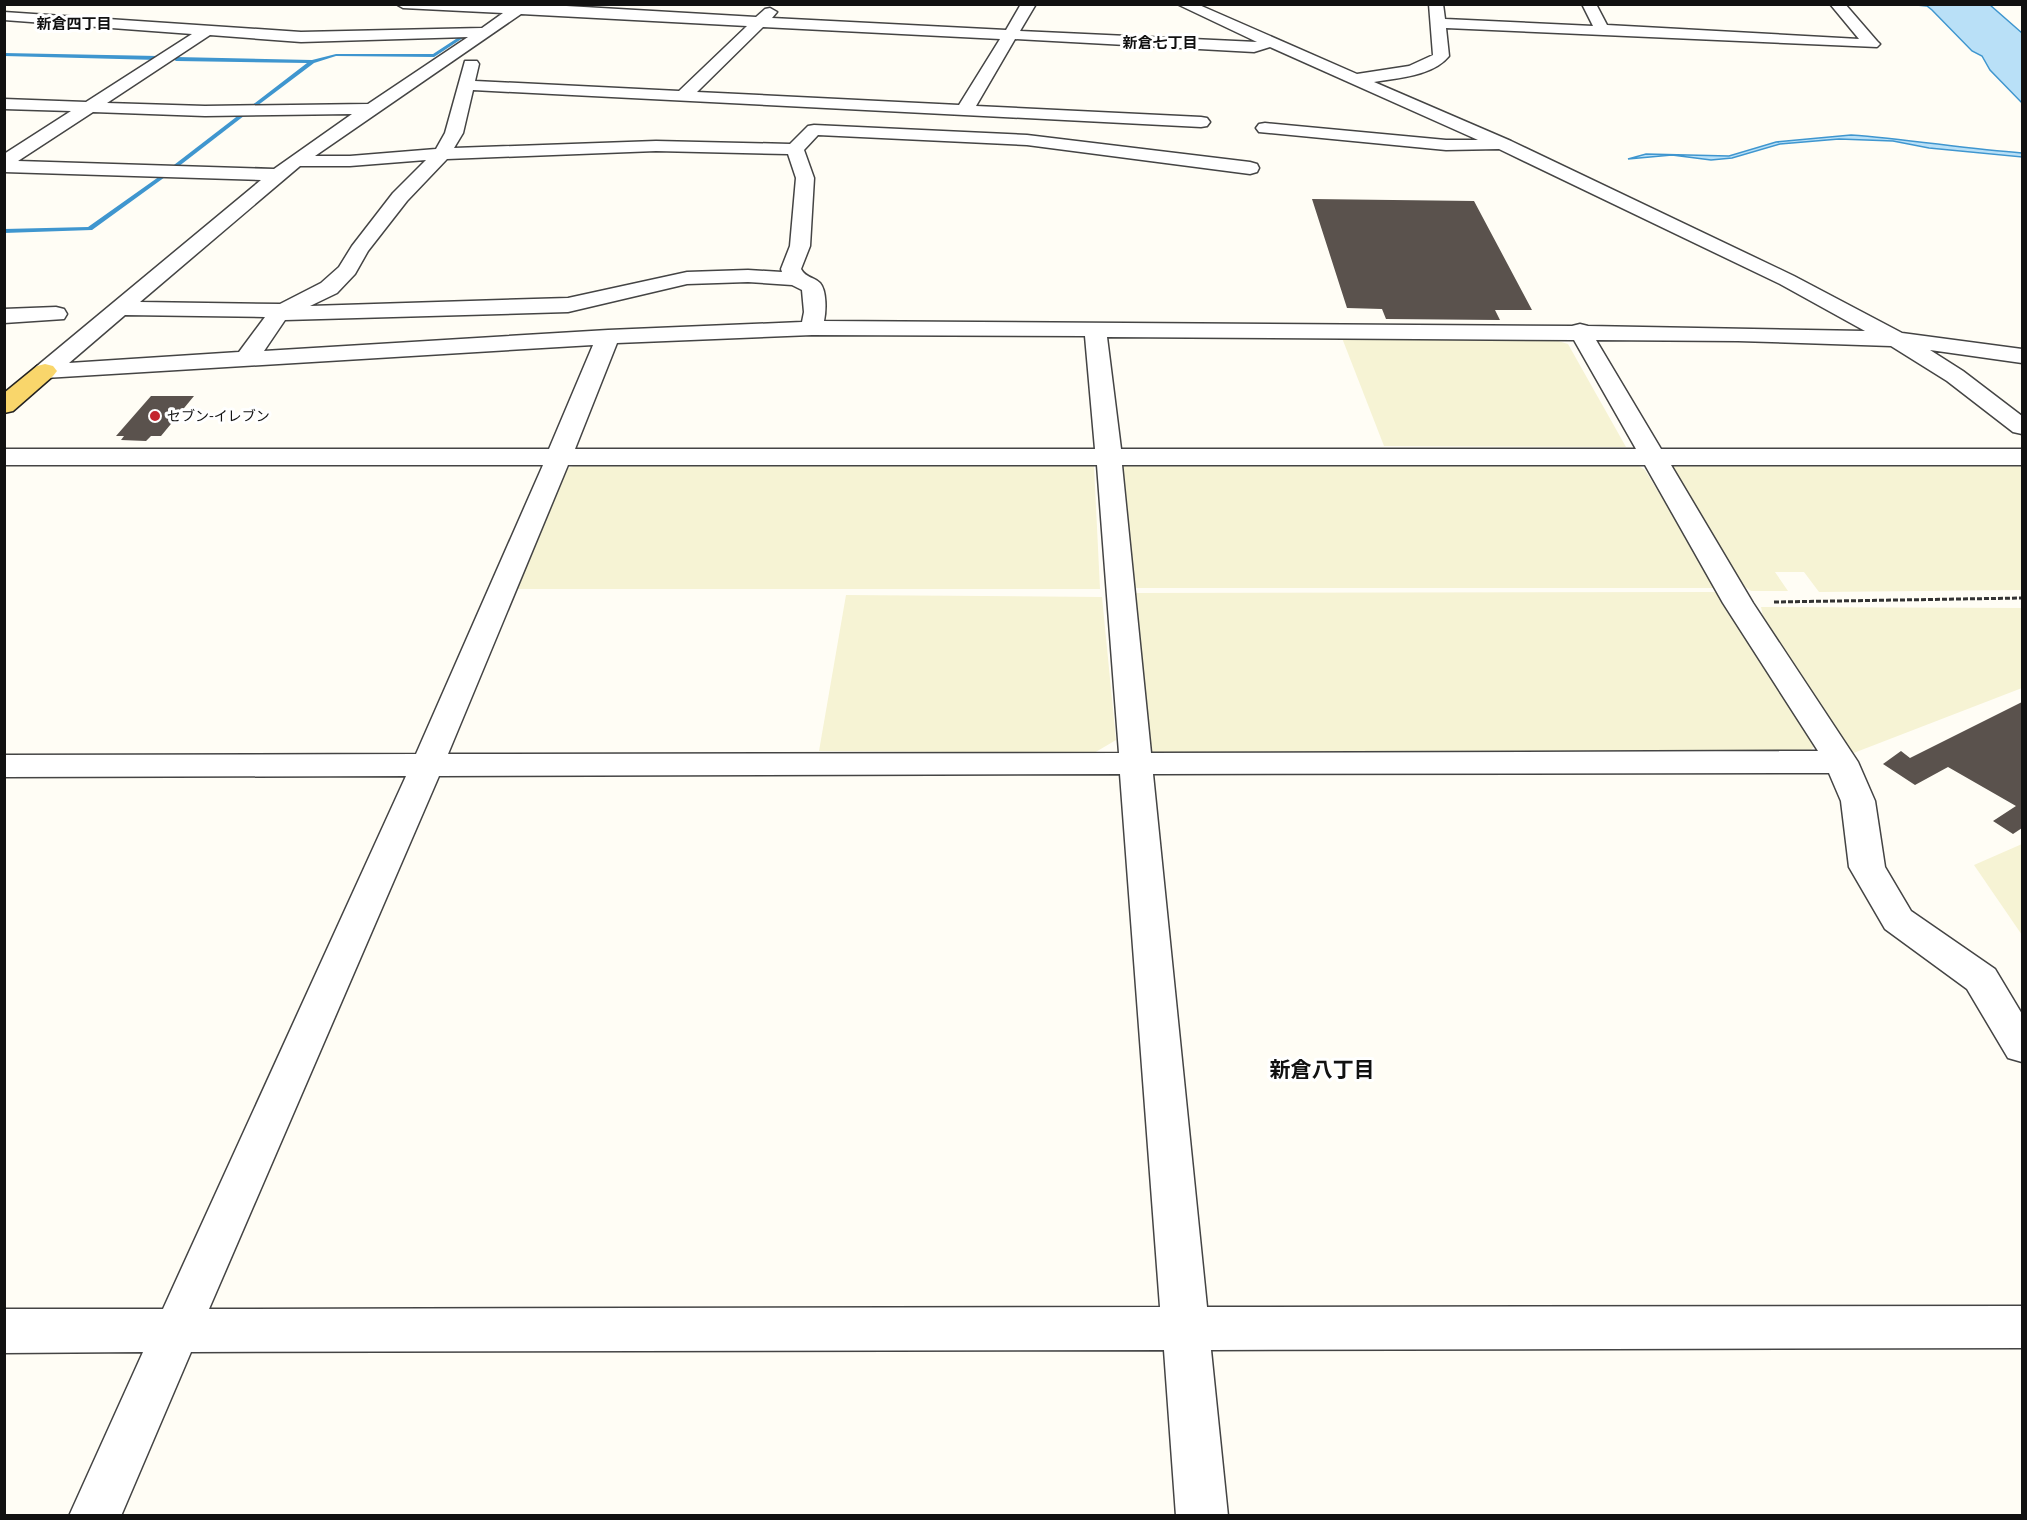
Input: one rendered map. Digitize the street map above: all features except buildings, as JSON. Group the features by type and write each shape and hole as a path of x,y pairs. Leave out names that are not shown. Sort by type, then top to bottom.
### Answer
{"main road":[{"path":"4,373 45,371"},
{"path":"4,406 45,371"}],"street":[{"path":"403,4 522,6 1254,47 1275,43"},
{"path":"444,6 469,4"},
{"path":"683,96 778,4"},
{"path":"964,111 1029,4"},
{"path":"1184,4 1505,145 1710,241 1896,339 1955,376 2022,427"},
{"path":"1358,79 1425,67 1436,61 1441,56 1436,4"},
{"path":"1589,4 1602,29"},
{"path":"1438,23 1594,31 1602,29 1872,44 1837,4"},
{"path":"45,371 295,160 522,6"},
{"path":"72,20 92,10"},
{"path":"4,16 301,37 478,37"},
{"path":"4,164 208,30"},
{"path":"247,358 280,312 329,288 348,270 359,250 400,197 442,154 454,133 478,37"},
{"path":"466,86 1201,122"},
{"path":"4,104 205,111 372,109"},
{"path":"295,160 350,161 442,154 656,146 795,149 839,104"},
{"path":"1265,128 1446,145 1505,145"},
{"path":"813,130 1027,140 1250,168"},
{"path":"795,149 805,178 800,246 791,269 796,279"},
{"path":"4,164 278,175"},
{"path":"119,308 280,312 568,304 687,278 748,276 796,279 812,287 815,312 812,328"},
{"path":"4,316 56,314"},
{"path":"45,371 608,337 812,328 1580,331 1896,339 2022,356"},
{"path":"1095,329 1109,458 1202,1515"},
{"path":"1580,331 1738,603 1840,762 1858,801 1867,867 1898,920 1981,980 2022,1047"},
{"path":"95,1515 427,767 559,459 608,337"},
{"path":"4,457 559,459 2022,457"},
{"path":"4,766 427,767 1840,762"},
{"path":"4,1331 2022,1327"}],"path":[{"path":"1738,603 2022,598"}],"shaded area":[{"path":"1342,338 1555,340 1568,344 1626,447 1384,446"},
{"path":"1636,464 1645,470 1717,588 1130,588 1119,467 1125,465"},
{"path":"2022,464 2022,590 1819,592 1804,572 1775,572 1788,591 1751,591 1745,587 1668,465"},
{"path":"576,465 1090,465 1094,466 1100,589 515,589 566,469"},
{"path":"1720,592 1816,745 1807,753 1154,754 1146,746 1131,593"},
{"path":"846,595 1102,597 1116,740 1094,753 819,751"},
{"path":"1761,607 2022,608 2022,688 1851,754 1763,616"},
{"path":"2022,844 2022,935 1974,865"}],"water":[{"path":"1916,5 1990,5 2022,33 2022,103 1990,70 1982,56 1972,51 1927,6"},
{"path":"1851,135 2022,153 2022,157 1929,148 1893,141 1839,139 1780,144 1732,158 1711,160 1672,155 1628,159 1646,154 1729,156 1776,142"}],"waterway":[{"path":"312,62 336,55 434,56 461,38"},
{"path":"4,54 158,58"},
{"path":"176,59 312,62"},
{"path":"253,107 312,62"},
{"path":"172,169 246,112"},
{"path":"4,231 90,229 162,177"}],"place":[{"name":"セブン-イレブン","path":"155,416"}],"district":[{"name":"新倉四丁目","path":"74,24"},
{"name":"新倉七丁目","path":"1160,43"},
{"name":"新倉八丁目","path":"1322,1070"}]}
